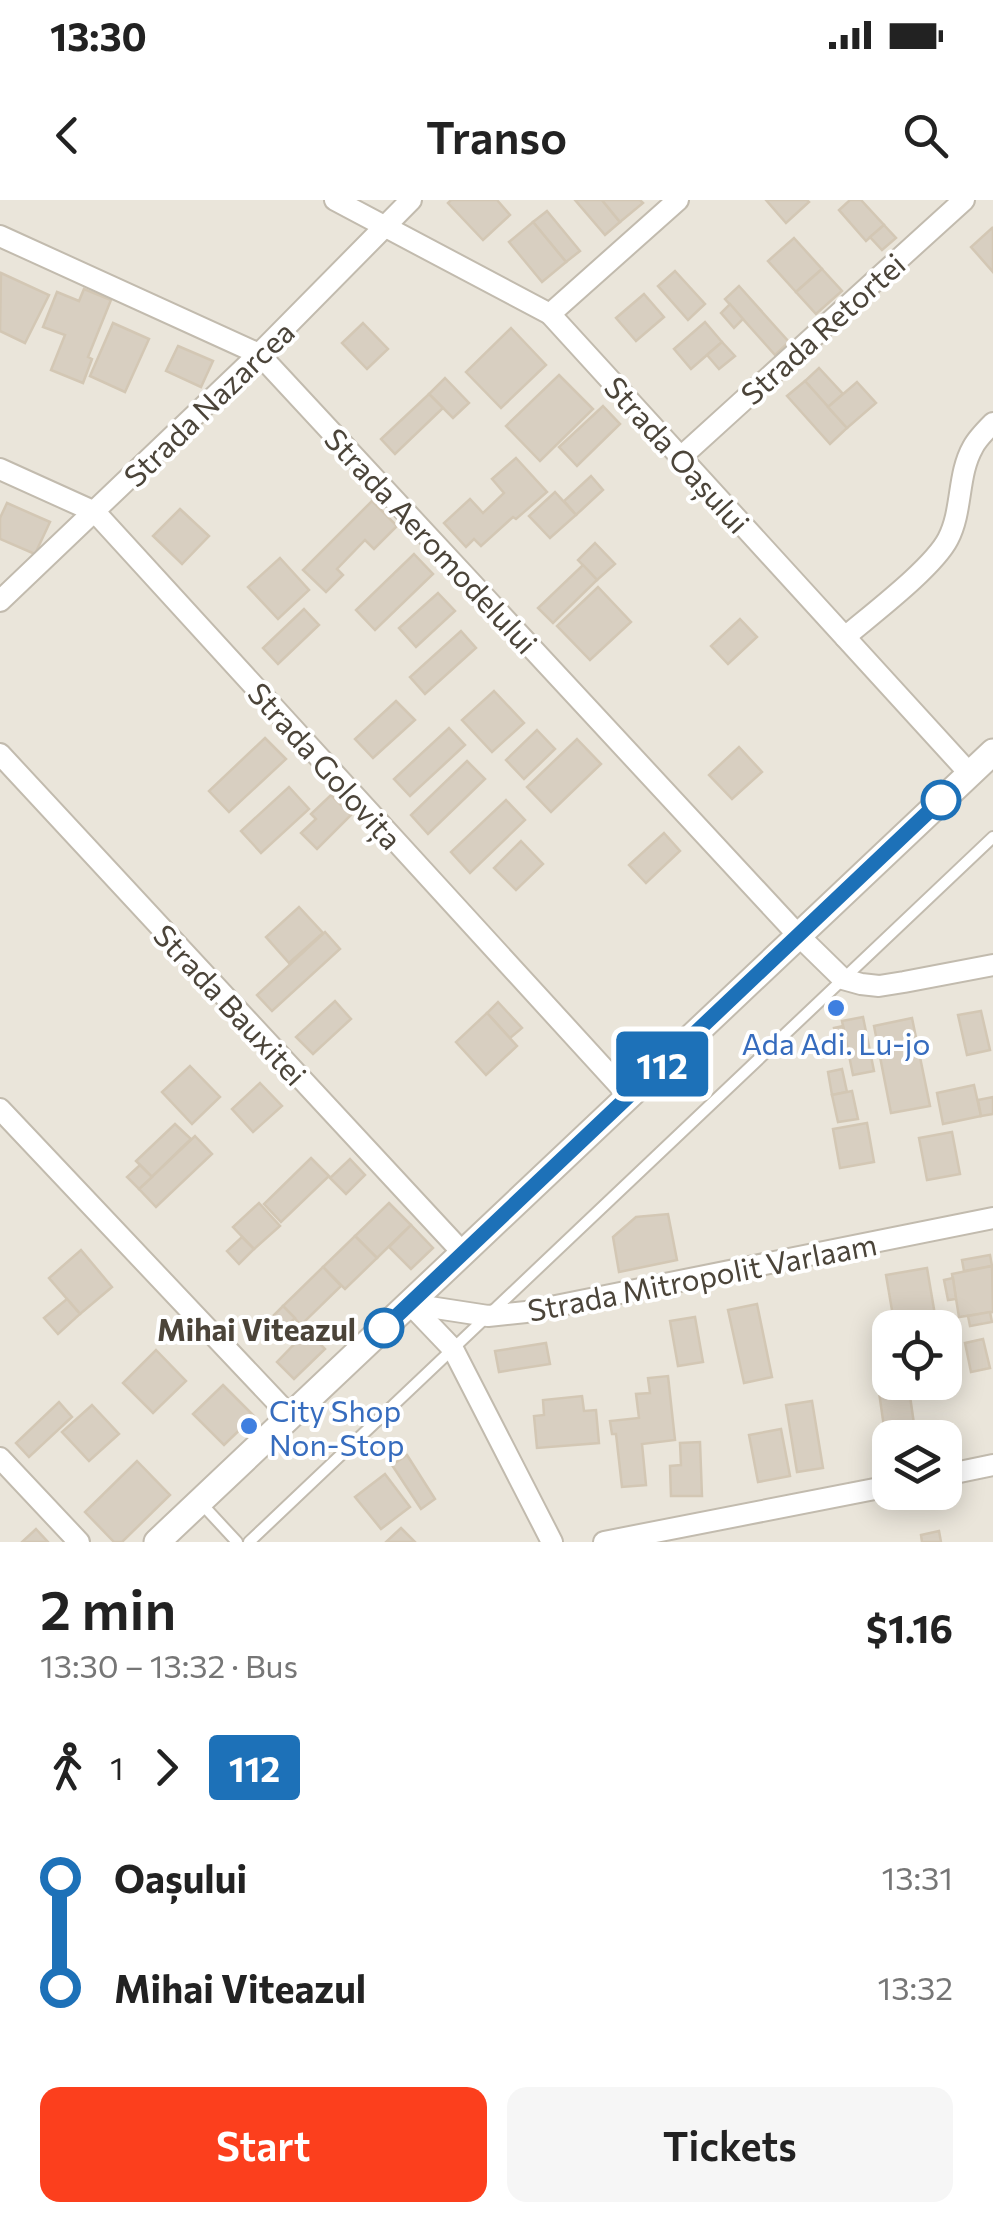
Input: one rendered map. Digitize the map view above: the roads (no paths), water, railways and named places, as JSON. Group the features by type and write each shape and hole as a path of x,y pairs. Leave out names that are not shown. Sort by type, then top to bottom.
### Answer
{"street":[{"name":"Strada Oașului","path":"335,200 550,314 970,774"},
{"name":"Strada Nazarcea","path":"0,601 259,354 411,200"},
{"path":"550,314 678,200"},
{"name":"Strada Retortei","path":"681,457 964,200"},
{"name":"Strada Aeromodelului","path":"0,236 259,354 798,935 843,978"},
{"path":"846,637 928,565 946,544 957,520 973,447 993,423"},
{"name":"Strada Golovița","path":"0,468 95,512 628,1095"},
{"path":"156,1542 993,752"},
{"name":"Strada Bauxitei","path":"0,754 462,1253"},
{"path":"843,978 879,986 993,965"},
{"path":"0,1109 290,1416"},
{"name":"Strada Mitropolit Varlaam","path":"410,1304 488,1316 526,1312 993,1218"},
{"path":"410,1304 453,1349 552,1542"},
{"path":"0,1458 79,1542"},
{"path":"962,1471 993,1465"},
{"path":"604,1542 872,1490"}],"lane":[{"path":"250,1542 993,837"},
{"path":"200,1501 237,1542"}],"place":[{"name":"Ada Adi. Lu-jo","path":"836,1008"},
{"name":"Mihai Viteazul","path":"384,1328"},
{"name":"City Shop Non-Stop","path":"249,1426"}]}
